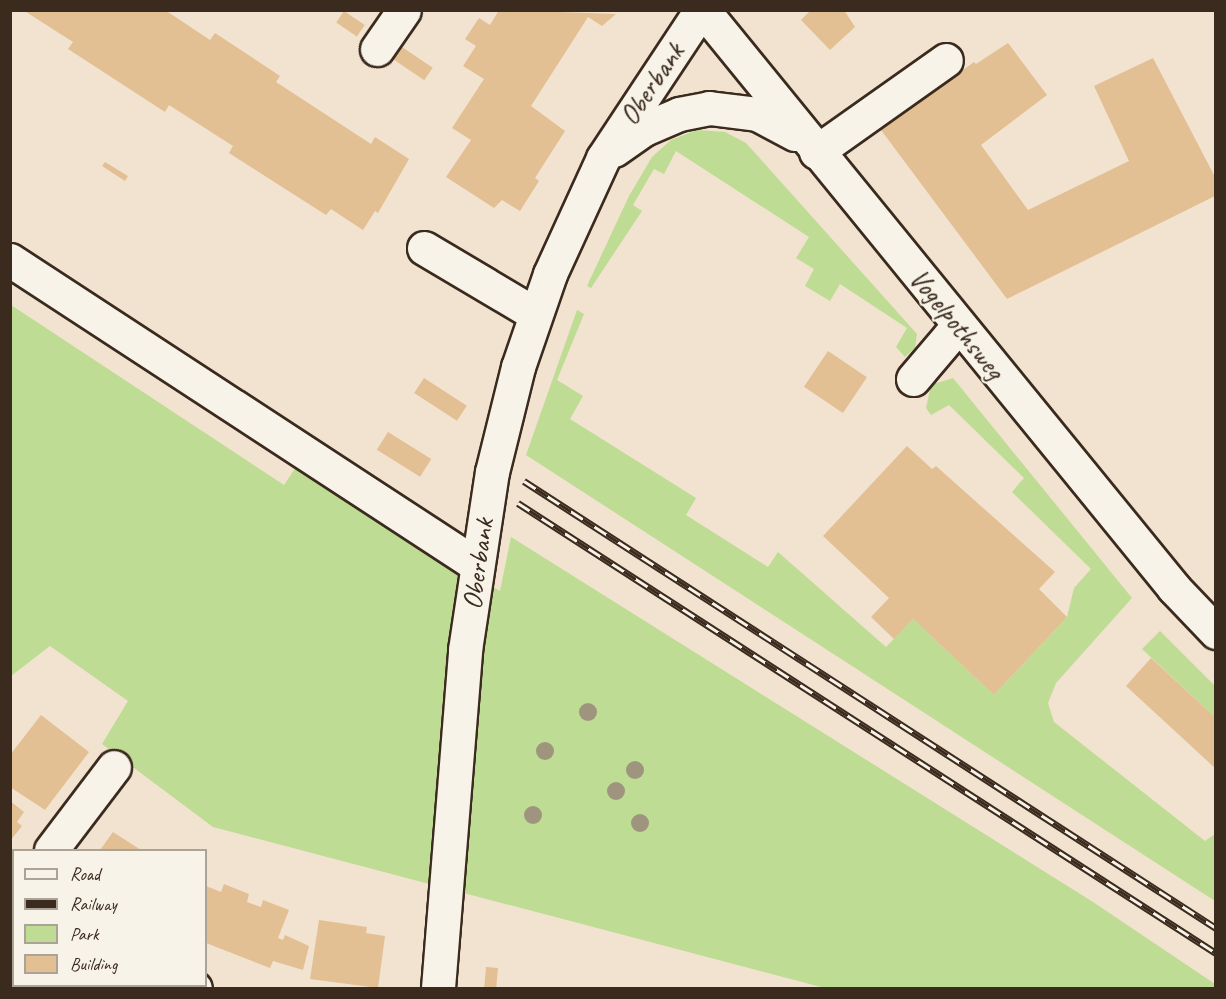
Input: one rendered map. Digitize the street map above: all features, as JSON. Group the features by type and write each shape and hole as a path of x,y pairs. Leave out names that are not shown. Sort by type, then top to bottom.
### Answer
{"street":[{"path":"377,49 404,10"},
{"name":"Vogelpothsweg","path":"702,10 1173,588 1215,632"},
{"name":"Oberbank","path":"438,988 465,650 492,472 535,314 603,158 702,10"},
{"path":"814,149 946,60"},
{"name":"Oberbank","path":"603,158 644,129 680,114 709,108 757,114 814,149"},
{"path":"424,248 535,314"},
{"path":"10,260 477,565"},
{"path":"913,379 958,326"},
{"path":"52,849 114,767"}],"green space":[{"path":"697,130 725,132 746,143 917,334 915,348 905,357 896,347 907,328 840,284 830,301 805,286 814,269 796,258 809,237 676,151 664,174 654,169 633,205 642,211 591,288 587,286 629,196 652,157 671,140"},
{"path":"11,305 284,485 296,467 500,591 511,537 1093,902 1215,984 1215,988 825,988 213,827 102,744 128,701 50,646 11,676"},
{"path":"577,310 584,314 557,380 583,396 570,419 696,498 686,515 768,567 778,552 886,647 913,619 994,695 1067,617 1074,588 1091,569 1012,492 1024,478 949,405 931,415 926,408 931,385 953,378 1132,598 1056,683 1048,703 1054,722 1205,841 1215,834 1215,901 526,455"},
{"path":"1160,631 1215,686 1215,717 1142,649"}],"building":[{"path":"23,10 165,10 210,40 215,33 280,76 276,82 371,144 375,137 409,159 378,213 375,211 363,230 331,209 326,215 229,153 233,146 169,105 165,112 68,49 73,42"},
{"path":"499,10 616,14 602,26 588,17 531,106 565,131 535,178 539,181 520,211 502,200 494,208 446,177 471,140 452,128 484,79 463,66 476,46 465,39 479,18 490,25"},
{"path":"811,10 844,10 855,27 830,50 801,20"},
{"path":"344,11 365,25 357,37 336,23"},
{"path":"1008,43 1047,95 981,145 1028,210 1129,161 1094,86 1153,58 1215,177 1215,196 1007,299 881,130 974,62 976,64"},
{"path":"402,47 433,68 424,80 394,59"},
{"path":"105,162 128,176 125,181 102,166"},
{"path":"828,351 867,377 843,413 804,387"},
{"path":"424,378 467,406 457,421 414,393"},
{"path":"388,432 431,459 420,477 377,450"},
{"path":"907,446 932,469 936,466 1055,572 1039,589 1067,617 994,695 913,619 894,639 871,617 889,598 823,536"},
{"path":"1151,658 1215,717 1215,768 1126,686"},
{"path":"41,715 89,752 45,810 10,787 10,755"},
{"path":"10,801 24,812 17,822 22,826 10,841"},
{"path":"113,832 139,849 101,849"},
{"path":"224,884 249,894 247,902 261,907 263,900 289,910 278,938 283,940 285,935 309,946 303,970 273,961 270,968 207,943 207,886 221,892"},
{"path":"319,920 367,927 366,933 385,936 378,988 310,979"},
{"path":"486,967 498,968 496,988 484,988"}],"railway":[{"path":"524,481 1216,928"},
{"path":"518,503 1216,953"}]}
